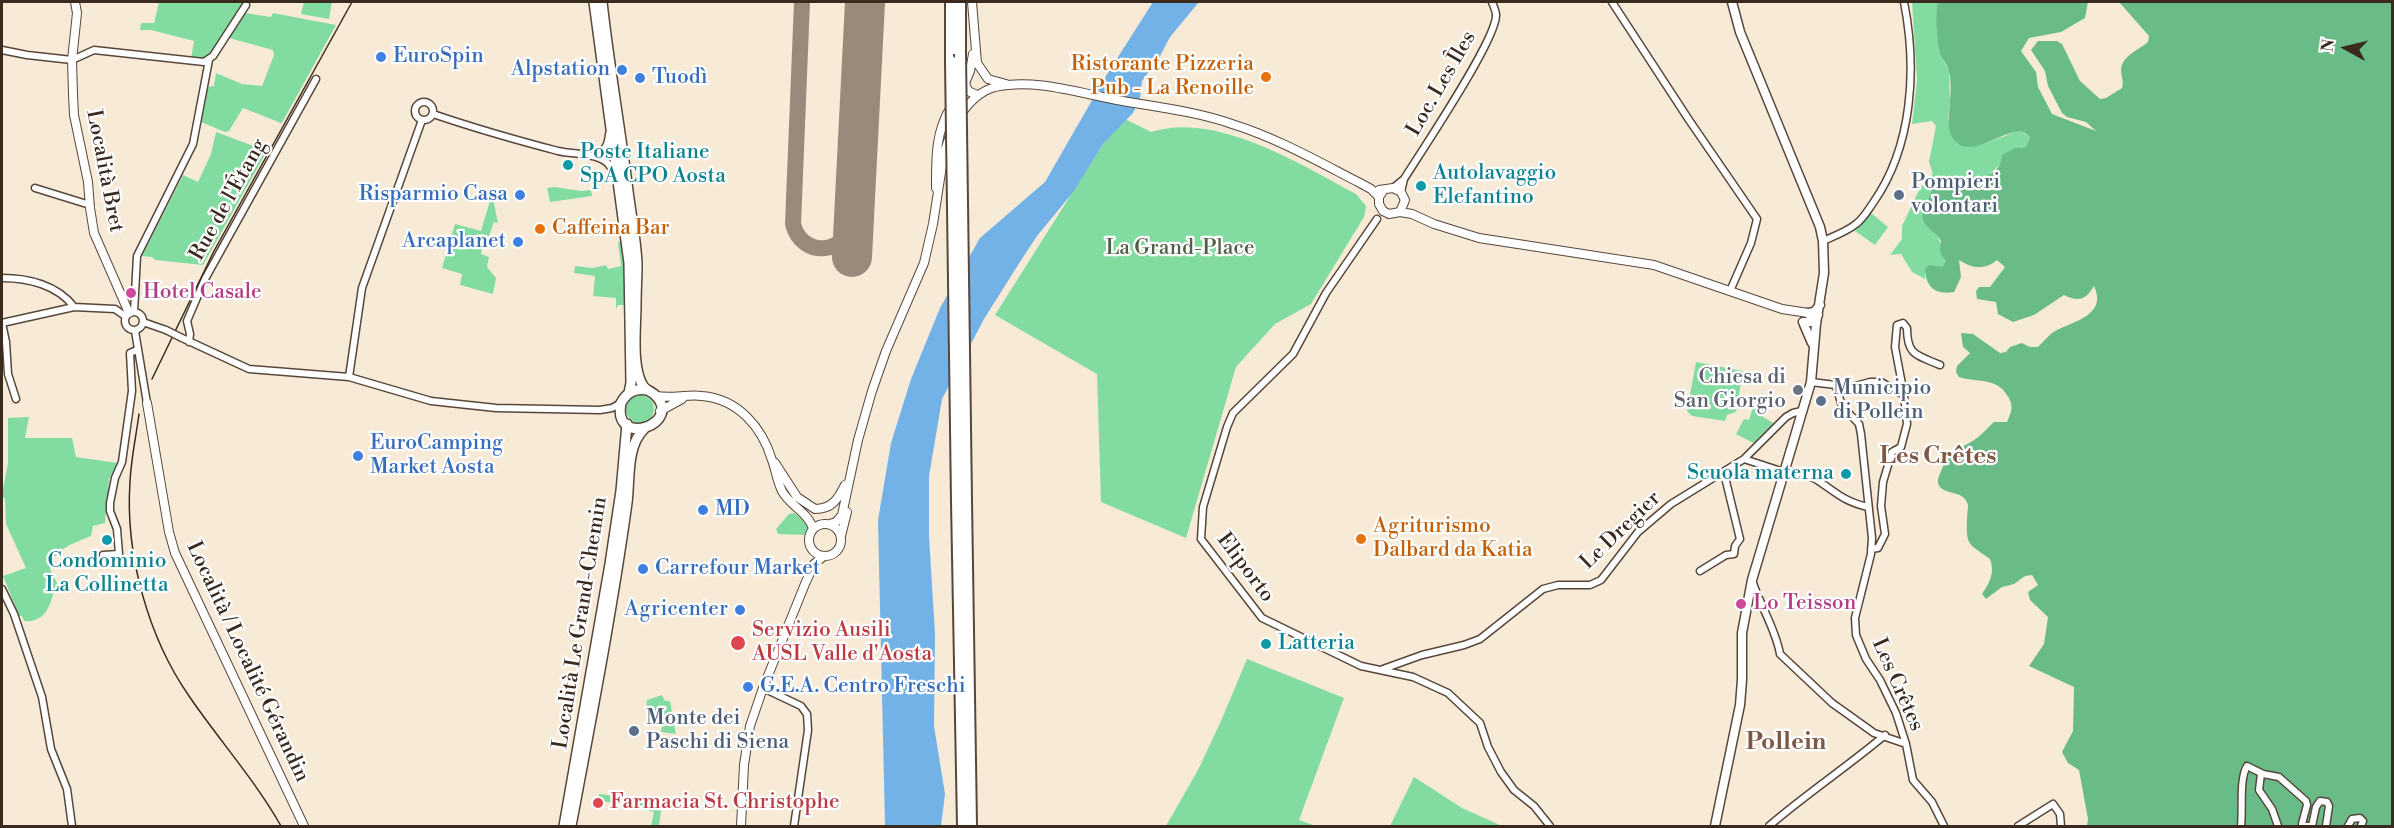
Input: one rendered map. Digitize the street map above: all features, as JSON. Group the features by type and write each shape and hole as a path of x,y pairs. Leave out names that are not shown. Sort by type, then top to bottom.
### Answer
{"highway":[{"path":"951,2 956,57 962,500 963,826"},
{"path":"956,57 960,2"},
{"path":"962,500 971,826"}],"main road":[{"path":"594,2 629,263 629,393"},
{"path":"602,2 637,264 637,363 640,379 647,390 656,396 660,411"},
{"path":"1714,826 1740,705 1742,633 1752,580 1811,382 1812,319 1820,305 1824,273 1823,241 1815,211 1740,32 1732,2"},
{"path":"621,403 629,393 637,389 647,390"},
{"name":"Località Le Grand-Chemin","path":"564,826 621,491 624,420 621,403"},
{"name":"Località Le Grand-Chemin","path":"571,826 610,609 632,454 637,437 644,429 655,423 660,411"},
{"path":"624,420 636,429 644,429"}],"street":[{"name":"Località Bret","path":"75,2 77,23 72,63 74,115 84,160 94,233 130,314"},
{"path":"972,2 977,63 988,79 1016,85 1047,87 1174,110 1231,123 1255,132 1381,194 1397,190 1405,198 1402,208 1377,219"},
{"name":"Loc. Les Îles","path":"1397,190 1471,72 1489,37 1497,15 1492,2"},
{"path":"1612,2 1757,219 1751,243 1730,291"},
{"path":"1823,241 1841,234 1861,219 1890,177 1909,110 1910,76 1904,2"},
{"path":"135,331 126,328 124,322 130,314 137,256 193,144 209,60 246,4"},
{"path":"936,209 939,135 947,113 965,86 974,45"},
{"path":"2,50 72,63 94,50 200,63 209,60"},
{"path":"969,74 976,71 983,72"},
{"name":"Rue de l'Étang","path":"185,340 190,334 187,321 204,279 316,79"},
{"path":"986,90 988,79"},
{"path":"813,529 837,522 842,515 865,412 886,351 924,263 947,141 960,114 977,95 986,90 1016,85"},
{"path":"965,86 970,93 977,95"},
{"path":"421,102 430,103 433,114 422,120 416,113 416,107 421,102"},
{"path":"433,114 541,147 572,155 595,156 606,161 612,167 618,201 622,209"},
{"path":"595,156 604,151 607,146 610,118"},
{"path":"349,376 362,288 422,120"},
{"path":"35,188 90,205"},
{"path":"1381,194 1381,208 1389,214"},
{"name":"Eliporto","path":"1381,208 1377,219 1326,293 1293,354 1233,413 1203,507 1201,539 1262,618 1361,666 1413,677 1448,693 1480,723 1488,747 1514,790 1534,806 1550,826"},
{"path":"1402,208 1456,232 1479,238 1644,263 1812,319"},
{"path":"2,278 18,278 52,288 67,297 74,307"},
{"path":"115,309 123,296"},
{"path":"16,399 8,374 2,323 74,307 115,309 141,316 143,322 135,331"},
{"path":"143,322 166,330 249,369 349,376 411,396 465,406 607,410 621,403"},
{"path":"1904,395 1895,347 1897,325 1903,323 1907,328 1907,344 1913,352 1940,365"},
{"path":"135,331 147,403"},
{"path":"103,555 118,554 117,529 110,511 110,503 115,478 122,462 132,391 130,353 137,350"},
{"path":"1811,382 1836,387 1859,386 1875,378 1904,395"},
{"name":"Les Crêtes","path":"1836,387 1842,406 1859,424 1868,507 1871,549 1855,618 1856,635 1866,659 1880,680 1896,713 1906,744 1913,780 1932,802 1944,826"},
{"name":"Les Crêtes","path":"1871,549 1878,548 1885,534 1881,494 1892,452 1900,447 1907,424 1904,395"},
{"path":"656,396 701,396 729,403 741,410 756,427 783,485 794,500 808,514 837,529 841,536"},
{"path":"660,411 686,397"},
{"name":"Località / Localité Gérandin","path":"147,403 169,532 176,553 304,826"},
{"path":"607,410 624,420"},
{"name":"Le Dregier","path":"1382,669 1480,639 1543,590 1558,585 1590,585 1601,580 1638,532 1671,504 1744,459 1786,417 1802,411"},
{"path":"814,564 837,550 846,514 855,454"},
{"path":"1744,459 1817,479 1833,493 1855,504 1868,507"},
{"path":"774,462 797,496 815,509 828,507 839,498 850,474"},
{"path":"741,826 744,760 750,726 763,688 814,564 814,552 809,539 813,529 809,520 787,500 777,481 774,462"},
{"path":"1700,571 1726,555 1734,554 1735,546 1740,539 1724,473"},
{"path":"814,552 824,556"},
{"path":"1752,580 1760,605 1778,643 1780,654 1832,703 1874,733 1906,744"},
{"path":"2,589 14,614 39,689 51,748 67,789 72,826"},
{"path":"763,688 801,705 809,722 794,826"},
{"path":"1769,826 1796,802 1854,762 1885,735"},
{"path":"2241,826 2244,789 2242,774 2247,766 2261,774 2279,777 2306,801 2302,824 2306,826 2312,826 2316,807 2320,801 2327,802 2330,806 2326,826"},
{"path":"2261,774 2259,790 2281,824"},
{"path":"2018,826 2053,804 2060,814 2061,826"},
{"path":"2348,826 2352,819 2360,818 2363,821 2361,826"}],"green space":[{"path":"159,2 243,3 208,57 191,59 194,41 151,30 140,30 141,23 154,23"},
{"path":"304,2 332,2 329,19 301,14"},
{"path":"1912,2 1938,2 1940,54 1949,71 1948,120 1964,146 1989,142 2015,132 2023,132 2030,138 2026,148 2021,147 1987,176 1951,189 1942,186 1927,227 1939,239 1945,264 1943,267 1925,269 1925,279 1912,272 1901,254 1890,255 1902,239 1902,226 1920,188 1933,174 1929,162 1936,126 1932,121 1912,124 1917,80"},
{"path":"1938,2 2088,2 2085,18 2061,32 2029,38 2021,51 2036,72 2038,87 2052,114 2096,131 2086,122 2067,117 2062,113 2048,86 2045,71 2031,50 2038,41 2057,41 2062,44 2080,81 2100,99 2106,98 2122,88 2122,64 2148,42 2149,36 2119,2 2392,2 2392,826 2087,826 2088,819 2079,770 2068,763 2062,752 2073,731 2074,687 2029,666 2044,644 2048,617 2030,600 2028,592 2038,585 2032,575 2025,576 2014,584 2002,587 1986,599 1982,594 1991,577 1992,569 1990,559 1973,546 1968,539 1968,505 1963,497 1941,488 1938,482 1945,462 1952,453 1977,438 1994,422 2007,422 2011,411 2009,399 2003,389 1997,385 1959,377 1956,372 1957,366 1970,353 1963,347 1961,333 1973,334 2000,353 2022,343 2030,347 2038,347 2052,333 2085,317 2092,311 2096,305 2097,296 2094,286 2085,297 2073,299 2064,295 2034,315 2013,322 1998,314 1996,302 1977,299 1976,291 1979,287 1990,287 2005,267 1997,260 1978,267 1959,260 1961,277 1954,292 1937,291 1927,281 1925,269 1929,265 1943,267 1945,261 1940,252 1941,241 1925,224 1922,216 1933,188 1954,188 1990,174 1998,167 2002,155 2015,148 2026,147 2030,138 2024,132 2017,132 1981,144 1964,146 1953,138 1949,128 1950,75 1941,56 1938,38"},
{"path":"245,13 271,17 273,13 336,25 281,123 243,108 229,131 225,132 201,122 208,87 214,86 216,73 242,84 262,86 274,55 273,50 229,38"},
{"name":"La Grand-Place","path":"1125,119 1151,132 1176,127 1230,134 1309,169 1356,194 1366,206 1364,217 1311,304 1275,324 1236,367 1186,538 1101,502 1097,374 995,315 1103,144"},
{"path":"216,132 267,151 203,265 156,260 142,256 183,175 198,182 211,154"},
{"path":"547,188 591,190 592,196 550,202"},
{"path":"492,194 498,223 494,222 489,236 481,234 477,247 482,249 481,254 489,257 487,267 496,278 493,294 460,285 462,274 442,268 455,224 481,231"},
{"path":"1871,213 1888,227 1875,245 1855,231"},
{"path":"622,241 626,270 624,305 618,305 616,309 616,298 593,296 595,276 574,273 575,266 593,268 606,265 608,269 621,266 618,242"},
{"path":"1696,362 1743,371 1736,412 1727,415 1725,421 1692,416 1687,411"},
{"path":"640,395 650,399 654,409 650,419 640,423 630,419 626,409 630,399"},
{"path":"1753,407 1764,408 1763,417 1775,424 1753,443 1736,434 1744,419 1749,420"},
{"path":"29,417 25,438 72,438 76,457 118,463 109,479 105,523 93,526 91,536 65,548 54,557 50,569 57,583 47,610 39,618 24,621 22,616 19,616 3,576 26,568 6,524 5,499 2,495 8,463 8,418"},
{"path":"794,513 807,523 806,535 778,534 776,529 789,514"},
{"path":"1247,659 1344,698 1299,820 1316,826 1166,826 1198,770"},
{"path":"662,695 665,701 670,701 676,734 661,732 664,714 646,710 647,700"},
{"path":"1414,777 1462,808 1502,826 1390,826"},
{"path":"599,794 662,802 659,826 651,826 654,812 598,800"}],"water":[{"path":"1153,2 1199,2 1170,37 1158,60 1142,81 1140,98 1133,113 1103,144 1074,191 1037,236 1018,265 984,319 942,399 929,476 929,536 935,634 934,726 945,794 941,826 885,826 878,520 891,443 911,379 940,308 980,238 1045,182 1106,76"}],"taxiway":[{"path":"802,2 793,224 805,243 825,248 843,239 850,229 854,216"},
{"path":"860,2 864,16"}],"runway":[{"path":"852,257 865,2"}],"railway":[{"path":"152,379 214,251 352,2"},
{"path":"139,414 132,456 129,509 136,566 151,621 174,673 260,792 281,826"}],"place":[{"name":"EuroSpin","path":"381,57"},
{"name":"Alpstation","path":"622,70"},
{"name":"Ristorante Pizzeria Pub - La Renoille","path":"1266,77"},
{"name":"Tuodì","path":"640,78"},
{"name":"Poste Italiane SpA CPO Aosta","path":"568,165"},
{"name":"Autolavaggio Elefantino","path":"1421,186"},
{"name":"Risparmio Casa","path":"520,195"},
{"name":"Pompieri volontari","path":"1899,195"},
{"name":"Caffeina Bar","path":"540,229"},
{"name":"Arcaplanet","path":"518,242"},
{"name":"Hotel Casale","path":"131,293"},
{"name":"Chiesa di San Giorgio","path":"1798,390"},
{"name":"Municipio di Pollein","path":"1821,401"},
{"name":"EuroCamping Market Aosta","path":"358,456"},
{"name":"Scuola materna","path":"1846,474"},
{"name":"MD","path":"703,510"},
{"name":"Agriturismo Dalbard da Katia","path":"1361,539"},
{"name":"Condominio La Collinetta","path":"107,540"},
{"name":"Carrefour Market","path":"643,569"},
{"name":"Lo Teisson","path":"1741,604"},
{"name":"Agricenter","path":"740,610"},
{"name":"Servizio Ausili AUSL Valle d'Aosta","path":"738,643"},
{"name":"Latteria","path":"1266,644"},
{"name":"G.E.A. Centro Freschi","path":"748,687"},
{"name":"Monte dei Paschi di Siena","path":"634,731"},
{"name":"Farmacia St. Christophe","path":"598,803"}],"district":[{"name":"Les Crêtes","path":"1938,457"},
{"name":"Pollein","path":"1786,743"}]}
